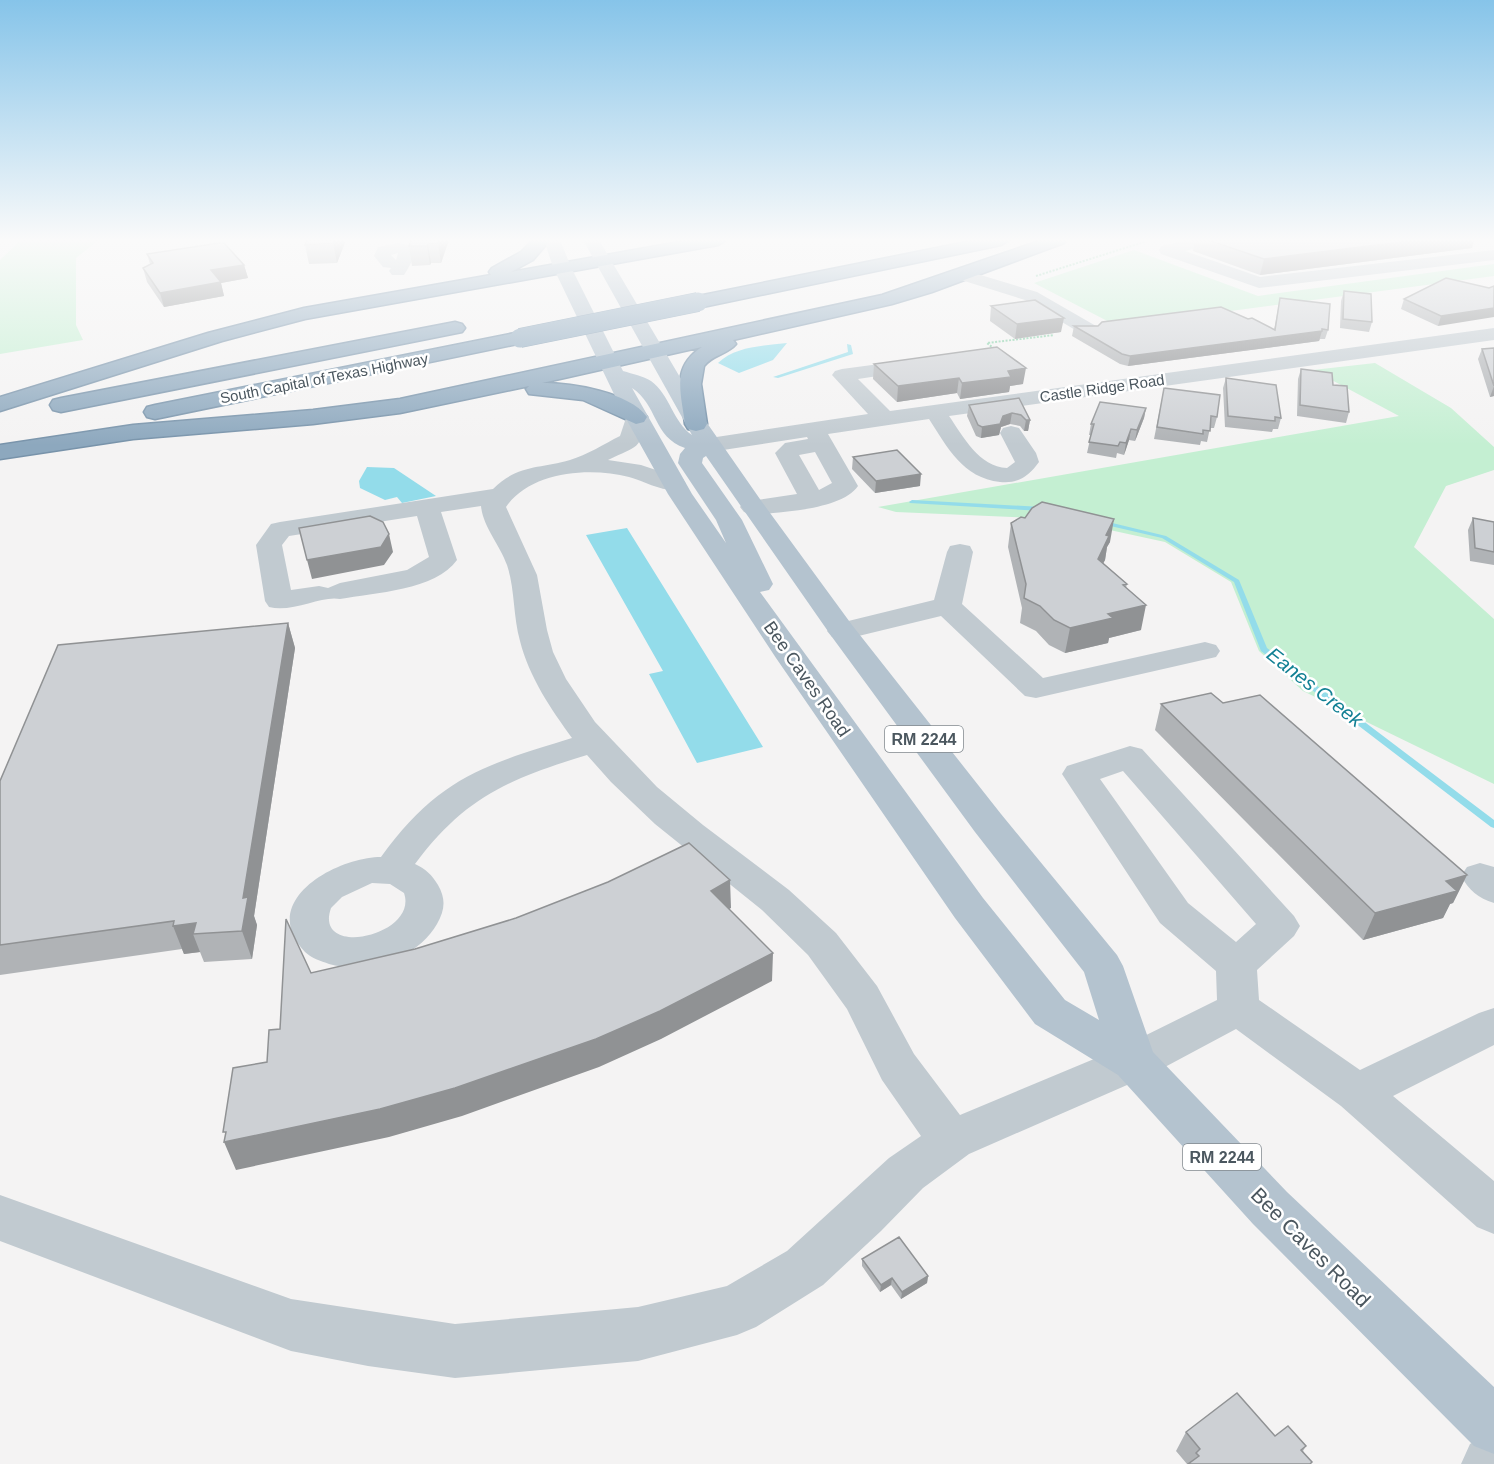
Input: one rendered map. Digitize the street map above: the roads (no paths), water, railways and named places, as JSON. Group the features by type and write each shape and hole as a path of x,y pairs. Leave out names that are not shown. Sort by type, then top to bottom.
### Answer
{"highway":[{"path":"0,404 237,331 334,308"},
{"name":"South Capital of Texas Highway","path":"0,443 667,308"},
{"path":"0,452 134,432 313,417 419,402 613,369 655,352 852,308"},
{"path":"703,434 691,371 698,358 720,346 817,317"},
{"name":"South Capital of Texas Highway","path":"0,417 477,324"},
{"path":"419,402 526,390 557,389 604,398 636,417"}],"main road":[{"name":"Bee Caves Road","path":"583,308 636,417 674,484 791,657 969,908 1050,1012 1134,1062 1270,1208 1494,1426"},
{"name":"Bee Caves Road","path":"630,308 703,434 842,631 988,823 1104,966 1134,1062"},
{"path":"613,369 650,391 676,436 688,442 703,434"},
{"path":"703,434 692,454 690,463 729,520 791,657"}],"street":[{"path":"1052,308 1089,330"},
{"name":"Castle Ridge Road","path":"703,434 818,437 884,418 935,411 1004,419 1054,394 1494,334"},
{"path":"1000,353 1054,394"},
{"path":"884,418 842,375 932,363"},
{"path":"935,411 957,443 979,468 989,474 1011,475 1022,470 1027,462 1004,419"},
{"path":"636,417 631,440 609,452 573,466 522,478 508,486 498,496 493,507 497,521 520,563 526,584 529,620 537,651 552,683 594,742 652,802 791,912 824,946 872,1013 897,1065 918,1097 952,1140"},
{"path":"753,507 812,499 834,494 846,486 818,437 793,448 788,453 789,460 812,499"},
{"path":"573,466 622,469 674,484"},
{"path":"427,507 443,560 415,577 279,601 269,545 280,530 427,507 498,496"},
{"path":"947,606 960,552"},
{"path":"842,631 947,606"},
{"path":"947,606 1036,689 1205,651"},
{"path":"391,870 407,846 473,786 513,769 594,742"},
{"path":"1236,965 1280,926 1130,758 1079,774 1174,913 1236,965 1239,1008"},
{"path":"0,1218 291,1325 368,1339 455,1351 638,1334 737,1309 805,1269 906,1173 952,1140 1134,1062 1239,1008"},
{"path":"1239,1008 1357,1093 1494,1211"},
{"path":"1357,1093 1494,1025"},
{"path":"1490,1464 1494,1460"}],"water":[{"path":"787,343 773,360 739,373 718,363 741,350"},
{"path":"367,467 394,468 436,496 402,503 397,497 385,500 360,488 359,481"},
{"path":"627,528 763,747 697,763 649,674 663,671 586,535"}],"waterway":[{"name":"Eanes Creek","path":"776,377 851,353 849,345"},
{"name":"Eanes Creek","path":"912,502 1042,509"},
{"name":"Eanes Creek","path":"1104,523 1164,537 1237,581 1264,649 1494,825"}]}
